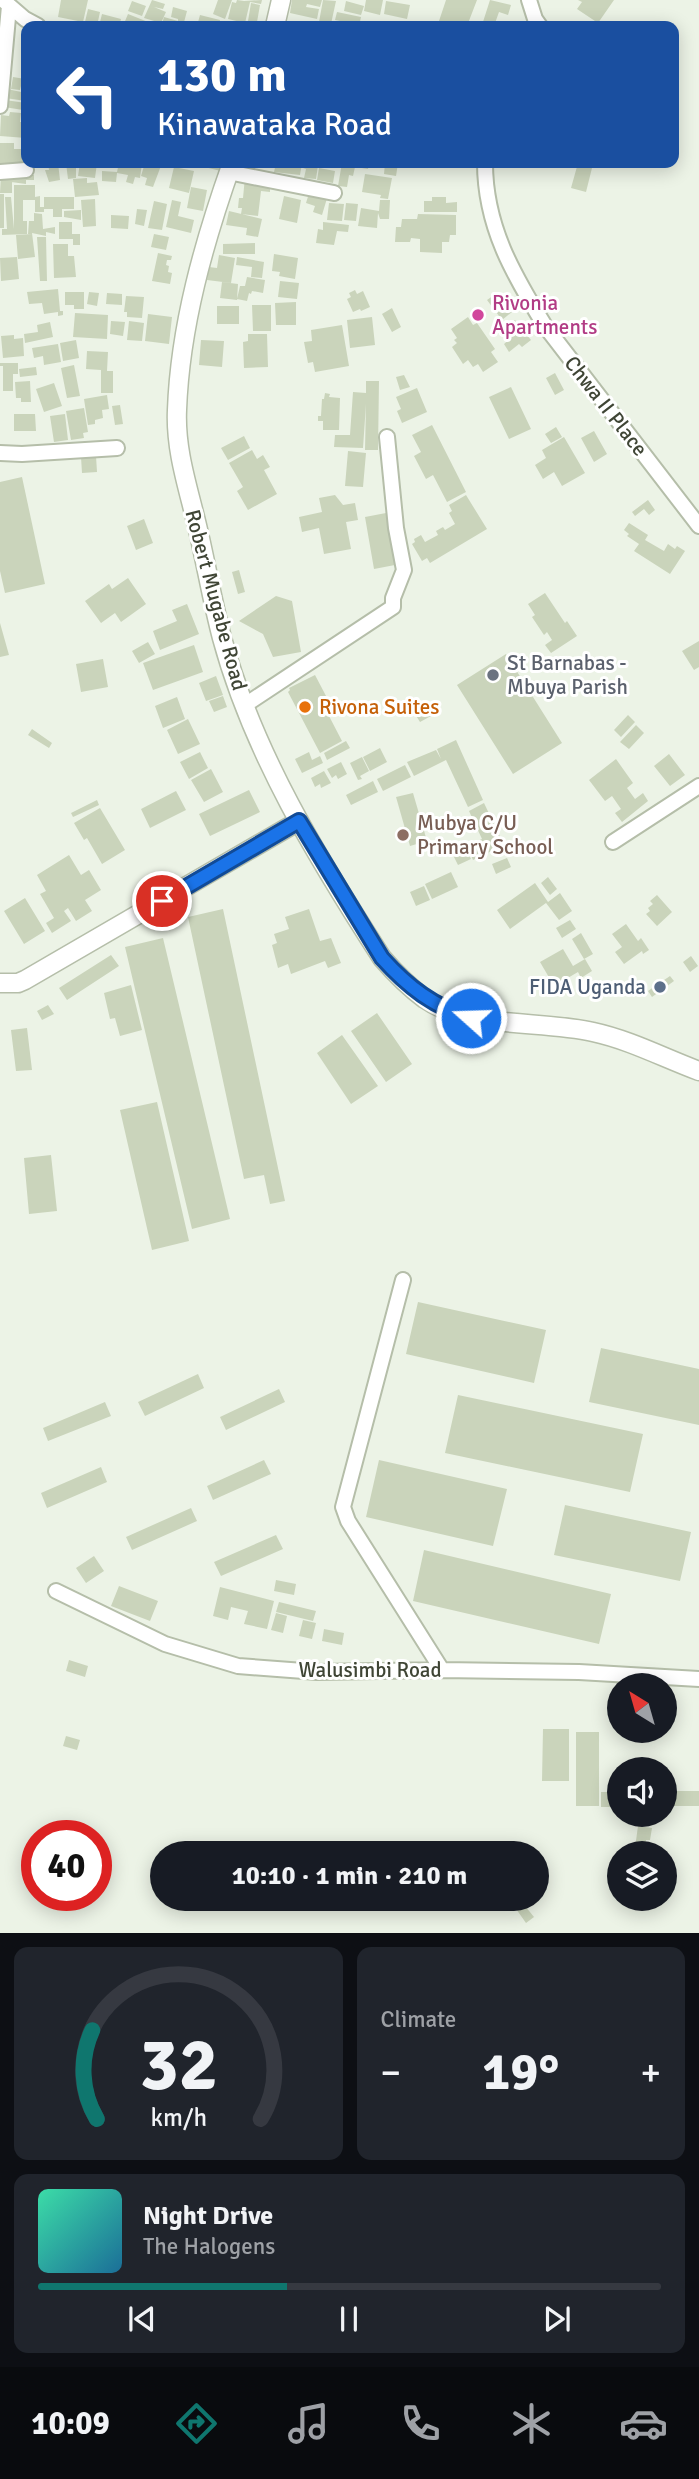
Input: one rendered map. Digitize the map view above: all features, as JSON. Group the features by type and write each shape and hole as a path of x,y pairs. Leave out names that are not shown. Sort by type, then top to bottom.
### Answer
{"street":[{"path":"276,21 281,0"},
{"path":"529,0 536,21"},
{"path":"6,3 28,21"},
{"path":"0,106 6,3"},
{"path":"230,168 334,193"},
{"name":"Robert Mugabe Road","path":"230,168 192,293 177,411 185,483 222,638 263,750 299,821 382,958 426,1000 471,1018 540,1023 594,1032 699,1071"},
{"name":"Chwa II Place","path":"485,168 485,180 498,240 532,306 699,526"},
{"path":"0,172 26,170"},
{"path":"245,705 393,607 404,570 396,528 387,437"},
{"path":"0,453 22,454 117,447"},
{"path":"613,842 699,786"},
{"path":"0,982 18,983 25,980 299,821"},
{"path":"403,1280 343,1507 348,1521 442,1670"},
{"name":"Walusimbi Road","path":"56,1591 165,1644 238,1666 317,1672 579,1672 699,1679"}],"building":[{"path":"61,0 88,0 83,21 58,17"},
{"path":"152,0 165,4 163,9 154,7 166,12 162,21 144,18"},
{"path":"218,0 232,0 225,19 213,14"},
{"path":"237,0 262,0 261,4 250,2 245,21 228,19 232,2 236,3"},
{"path":"292,0 322,0 320,7 307,4 306,7 319,9 317,19 290,13"},
{"path":"323,0 336,1 332,21 319,21"},
{"path":"366,0 383,0 380,15 364,11"},
{"path":"446,0 477,0 469,21 439,21"},
{"path":"490,0 511,5 508,15 499,12 496,21 483,21"},
{"path":"578,0 614,0 599,21 577,9 582,2"},
{"path":"132,1 146,6 142,16 128,11"},
{"path":"346,1 364,6 361,15 344,11"},
{"path":"386,1 410,5 407,19 384,14"},
{"path":"251,3 260,5 257,21 248,21"},
{"path":"173,7 187,11 184,21 171,17"},
{"path":"88,9 100,12 98,21 85,21"},
{"path":"337,12 361,17 360,21 335,20"},
{"path":"102,14 121,19 120,21 100,21"},
{"path":"128,14 146,21 125,21"},
{"path":"200,15 220,20 220,21 198,21"},
{"path":"13,77 21,78 20,90 11,89"},
{"path":"7,89 21,92 21,100 5,98"},
{"path":"5,100 21,102 21,110 4,107"},
{"path":"10,112 21,113 21,138 0,136 1,115 9,116"},
{"path":"0,143 14,143 14,149 21,149 21,168 14,168 14,163 0,163"},
{"path":"59,168 60,180 49,182 45,170"},
{"path":"67,168 76,168 76,178 68,179"},
{"path":"79,168 96,168 95,178 78,176"},
{"path":"118,168 141,168 140,178 135,177 133,184 126,182 128,175 117,173 116,182 102,181 102,171 117,172"},
{"path":"143,168 160,168 153,187 145,185 147,178 141,176"},
{"path":"174,168 194,171 189,193 169,188"},
{"path":"209,168 226,168 225,172"},
{"path":"275,168 301,168 300,175 274,172"},
{"path":"303,168 318,168 316,179 304,178 306,169"},
{"path":"319,168 335,171 333,183 317,180"},
{"path":"341,168 355,168 353,176 349,175 347,187 338,186"},
{"path":"385,168 397,168 396,176 384,174"},
{"path":"577,168 592,168 586,192 571,188"},
{"path":"1,174 34,175 34,180 26,180 26,184 12,182 12,193 0,193"},
{"path":"365,174 392,178 388,199 362,192"},
{"path":"245,177 270,184 270,192 261,191 258,216 241,214 242,208 238,208 239,198 243,198"},
{"path":"87,178 87,183 97,182 99,195 75,197 73,179"},
{"path":"14,185 35,185 35,197 40,196 40,207 44,207 44,212 35,212 35,200 23,200 23,221 27,221 27,234 2,235 2,229 7,229 5,197 11,197 14,229"},
{"path":"191,187 207,190 203,211 187,208"},
{"path":"310,190 328,195 322,215 313,212 315,206 306,203"},
{"path":"0,194 4,194 4,228 0,228"},
{"path":"284,196 301,200 297,223 279,219"},
{"path":"44,197 74,197 74,209 62,209 62,217 53,217 53,209 44,209"},
{"path":"432,197 446,197 446,203 457,202 457,212 424,212 424,201 432,201"},
{"path":"95,199 96,226 83,227 81,200"},
{"path":"172,200 181,202 178,216 194,220 191,233 166,227"},
{"path":"380,200 390,200 389,219 380,219 378,213 377,228 358,226 361,208 379,211"},
{"path":"154,201 167,204 162,230 148,228"},
{"path":"329,203 344,204 342,221 327,220"},
{"path":"346,203 358,204 356,221 344,220"},
{"path":"137,209 147,210 144,226 135,224"},
{"path":"81,210 81,220 64,217 64,211"},
{"path":"229,211 262,219 258,237 246,235 247,228 226,225"},
{"path":"34,213 42,214 43,229 55,227 55,234 46,232 46,236 32,233 35,257 18,259 16,235 32,234 28,234 29,221 34,221"},
{"path":"418,214 456,215 456,235 450,235 449,242 442,242 442,253 420,252 420,239 395,242 396,227 401,227 402,219 417,219"},
{"path":"111,215 129,216 128,229 111,228"},
{"path":"59,222 72,222 72,234 80,234 80,245 73,245 73,239 59,239"},
{"path":"323,222 349,225 348,232 337,231 334,245 316,243 318,229 323,230"},
{"path":"154,234 169,237 166,250 151,247"},
{"path":"37,237 46,237 47,281 40,281"},
{"path":"255,243 255,254 223,254 223,244"},
{"path":"53,244 68,244 68,256 74,256 76,277 54,278"},
{"path":"158,253 172,256 166,265 169,266 168,272 172,273 170,284 152,281"},
{"path":"274,254 298,258 295,279 279,276 280,272 272,271"},
{"path":"219,255 235,258 231,283 207,280 209,267 217,268"},
{"path":"17,257 19,279 1,281 0,258"},
{"path":"237,257 264,262 262,278 251,277 252,267 236,265"},
{"path":"247,277 265,280 263,293 252,291 247,301 237,299 240,286 245,286"},
{"path":"280,281 299,283 297,299 278,297"},
{"path":"222,282 238,284 237,300 220,298"},
{"path":"58,289 60,311 63,311 63,315 58,316 58,312 44,314 42,303 29,304 27,292"},
{"path":"355,290 357,294 363,291 370,307 353,312 347,299 351,297 349,293"},
{"path":"65,292 84,292 84,309 65,305"},
{"path":"89,292 99,293 97,306 87,304"},
{"path":"107,293 122,294 122,305 106,304"},
{"path":"497,293 512,312 502,320 487,300"},
{"path":"126,296 144,297 142,318 127,317 127,312 124,312"},
{"path":"296,302 296,325 276,325 275,303"},
{"path":"252,305 271,305 271,331 253,331"},
{"path":"217,306 239,306 239,324 217,324"},
{"path":"392,308 401,327 392,332 382,314"},
{"path":"75,313 108,315 107,339 73,337"},
{"path":"148,314 172,317 169,344 145,341"},
{"path":"372,317 375,345 350,348 347,320"},
{"path":"468,317 473,325 477,323 495,349 491,352 498,362 483,372 478,364 473,367 468,360 463,364 452,347 457,343 454,340 457,338 451,329"},
{"path":"515,320 531,340 522,347 519,344 509,352 504,344 511,338 504,329"},
{"path":"111,321 125,322 123,336 110,334"},
{"path":"129,321 144,323 142,341 127,340"},
{"path":"50,322 53,337 25,343 24,334 38,332 37,325"},
{"path":"342,325 349,366 315,372 313,362 308,363 304,342 312,341 311,330"},
{"path":"248,334 267,334 268,367 244,368 243,342 248,341"},
{"path":"14,335 14,339 23,338 24,356 3,358 1,336"},
{"path":"76,340 79,358 63,361 60,343"},
{"path":"201,340 224,341 222,367 199,365"},
{"path":"58,344 61,362 44,365 43,356 34,358 32,348"},
{"path":"87,351 108,352 107,371 113,371 113,393 101,393 101,370 86,369"},
{"path":"0,363 18,363 18,374 13,374 13,391 3,391 3,366 0,366"},
{"path":"74,365 80,396 67,398 61,368"},
{"path":"36,367 37,375 20,377 19,369"},
{"path":"555,373 564,390 555,395 546,378"},
{"path":"404,375 410,387 400,390 396,377"},
{"path":"30,381 31,402 21,402 21,398 16,398 15,382"},
{"path":"366,381 379,381 378,450 365,450 366,404 363,448 334,447 335,435 350,435 353,392 366,393"},
{"path":"54,383 62,406 44,412 36,389"},
{"path":"511,387 531,429 509,439 489,397"},
{"path":"417,388 427,412 402,423 397,411 401,409 396,397"},
{"path":"325,393 330,394 329,397 340,398 339,430 323,430 323,421 318,421"},
{"path":"107,395 109,409 102,410 103,418 88,425 84,399"},
{"path":"120,405 123,424 115,425 112,406"},
{"path":"84,408 88,432 83,433 84,438 71,440 66,411"},
{"path":"14,414 35,414 36,431 14,431"},
{"path":"65,414 68,440 54,442 50,416"},
{"path":"432,425 466,492 447,502 433,475 426,479 414,456 421,452 412,435"},
{"path":"556,427 562,437 551,443 545,434"},
{"path":"594,431 607,454 594,462 581,438"},
{"path":"244,436 250,448 228,460 221,448"},
{"path":"564,437 585,473 562,486 554,472 543,479 535,465 546,458 542,450"},
{"path":"252,450 257,459 263,455 270,467 264,470 277,494 248,510 237,491 243,487 229,463"},
{"path":"348,451 366,453 363,487 345,486"},
{"path":"96,456 97,472 82,473 81,457"},
{"path":"22,477 45,584 5,593 0,571 0,482"},
{"path":"335,495 343,505 355,503 358,520 346,522 351,549 324,554 319,528 302,532 299,517 322,512 319,498"},
{"path":"466,495 487,529 430,563 427,558 422,561 412,544 414,539 421,535 425,542 438,535 436,531 443,527 445,530 455,524 449,513 452,511 449,505"},
{"path":"648,500 655,510 649,515 644,509 635,516 632,512"},
{"path":"386,513 395,565 374,569 365,517"},
{"path":"144,519 153,543 136,550 127,526"},
{"path":"629,523 648,535 645,540 664,551 668,544 685,551 670,574 634,551 639,544 627,536 629,534 624,530"},
{"path":"239,570 245,592 238,594 232,572"},
{"path":"128,578 146,604 121,622 115,613 101,623 85,601 109,584 112,589"},
{"path":"545,593 577,636 551,653 545,645 552,640 547,632 544,635 532,617 535,615 528,604"},
{"path":"276,596 292,601 301,652 273,657 263,634 239,621"},
{"path":"187,604 199,634 160,650 153,631 177,621 172,610"},
{"path":"0,623 9,655 0,657"},
{"path":"699,641 699,667 694,670 682,651"},
{"path":"148,642 155,654 139,663 132,651"},
{"path":"194,645 203,672 153,690 143,663"},
{"path":"506,654 562,743 513,774 457,685"},
{"path":"103,659 108,687 81,692 76,664"},
{"path":"315,675 335,713 329,716 342,741 320,753 288,692 289,688"},
{"path":"216,676 223,695 206,701 199,683"},
{"path":"223,696 227,707 214,712 209,701"},
{"path":"177,697 185,719 163,728 155,706"},
{"path":"427,708 431,716 420,722 415,714"},
{"path":"628,715 635,722 621,737 614,730"},
{"path":"188,719 200,744 178,754 167,730"},
{"path":"636,725 644,733 629,749 620,742"},
{"path":"32,729 52,743 49,748 28,735"},
{"path":"456,740 483,800 468,807 446,760 414,776 407,762 436,750 441,759 437,749"},
{"path":"346,741 350,748 327,760 324,753"},
{"path":"380,748 387,762 370,771 363,757"},
{"path":"200,752 208,768 189,779 180,762"},
{"path":"309,752 312,760 320,756 323,763 302,773 295,759"},
{"path":"669,754 685,775 670,786 654,766"},
{"path":"362,757 369,771 358,780 350,763"},
{"path":"616,759 633,783 627,788 635,799 643,793 648,801 622,822 615,813 621,809 612,796 605,801 589,780"},
{"path":"341,762 347,774 338,779 336,775 332,778 327,769"},
{"path":"405,765 411,777 383,791 377,779"},
{"path":"211,769 223,792 204,802 191,780"},
{"path":"324,771 331,783 321,788 320,784 315,787 311,778"},
{"path":"373,781 378,792 351,805 346,795"},
{"path":"249,790 260,812 210,836 199,814"},
{"path":"176,791 186,810 150,828 141,809"},
{"path":"413,793 427,841 410,846 396,797"},
{"path":"97,800 99,805 73,817 71,813"},
{"path":"484,803 504,845 473,860 467,846 482,839 469,811"},
{"path":"100,808 125,850 102,864 87,838 84,840 74,823"},
{"path":"465,847 471,859 458,865 452,853"},
{"path":"69,855 81,875 89,870 101,890 85,900 92,911 76,921 68,908 64,911 71,921 52,933 46,923 54,918 40,894 46,891 37,875"},
{"path":"507,858 511,867 496,874 492,864"},
{"path":"451,872 458,887 432,899 425,884"},
{"path":"548,877 557,889 550,895 541,883"},
{"path":"535,883 548,902 560,893 572,911 559,920 546,903 510,929 497,910"},
{"path":"424,886 430,900 416,906 410,892"},
{"path":"657,895 672,912 657,926 646,914 653,904 650,901"},
{"path":"25,898 45,931 24,944 4,911"},
{"path":"223,909 285,1201 270,1204 264,1175 244,1179 188,917"},
{"path":"309,909 320,941 331,938 341,963 328,968 325,961 291,974 288,964 278,968 272,945 277,943 274,934 289,929 285,917"},
{"path":"570,920 576,929 562,938 556,928"},
{"path":"626,924 638,941 641,938 649,950 643,954 642,951 624,964 615,952 622,947 612,934"},
{"path":"581,933 593,954 584,959 572,939"},
{"path":"163,938 230,1219 192,1229 125,947"},
{"path":"563,949 573,966 585,959 592,971 581,978 578,972 554,986 540,962"},
{"path":"111,955 119,966 67,1000 59,988"},
{"path":"691,956 698,966 690,972 683,962"},
{"path":"670,976 674,981 652,997 648,991"},
{"path":"131,985 142,1030 120,1036 115,1018 110,1019 104,993"},
{"path":"48,1005 54,1014 42,1020 37,1011"},
{"path":"377,1013 412,1064 386,1082 351,1031"},
{"path":"27,1028 32,1070 16,1071 11,1030"},
{"path":"342,1035 378,1086 351,1104 317,1053"},
{"path":"157,1102 189,1241 152,1250 120,1110"},
{"path":"51,1155 57,1211 29,1214 24,1158"},
{"path":"418,1302 546,1330 534,1383 406,1354"},
{"path":"601,1348 699,1369 699,1425 589,1402"},
{"path":"198,1374 204,1388 145,1416 138,1402"},
{"path":"279,1389 285,1402 226,1430 220,1417"},
{"path":"458,1395 643,1434 630,1492 445,1453"},
{"path":"105,1402 111,1416 48,1441 43,1428"},
{"path":"264,1460 271,1474 213,1500 207,1486"},
{"path":"379,1460 507,1489 493,1546 366,1517"},
{"path":"101,1467 107,1482 47,1508 41,1493"},
{"path":"565,1505 691,1532 680,1581 554,1555"},
{"path":"191,1508 197,1521 132,1550 126,1537"},
{"path":"276,1535 283,1549 221,1576 214,1562"},
{"path":"424,1550 611,1594 599,1644 413,1601"},
{"path":"94,1556 104,1571 86,1583 76,1568"},
{"path":"276,1580 296,1584 294,1595 274,1591"},
{"path":"119,1586 158,1601 150,1621 111,1606"},
{"path":"220,1587 274,1601 267,1629 244,1624 248,1611 231,1607 228,1620 213,1616"},
{"path":"279,1602 316,1611 313,1621 276,1612"},
{"path":"276,1613 287,1616 283,1633 271,1630"},
{"path":"303,1620 316,1623 312,1639 299,1636"},
{"path":"324,1629 344,1633 342,1645 322,1641"},
{"path":"69,1660 88,1666 85,1677 66,1671"},
{"path":"543,1729 569,1729 569,1781 542,1781"},
{"path":"576,1732 599,1732 599,1806 576,1806"},
{"path":"66,1736 80,1740 77,1750 63,1746"},
{"path":"677,1791 699,1791 699,1806 677,1806"},
{"path":"601,1792 607,1792 607,1807 601,1807"},
{"path":"638,1827 652,1828 650,1840 636,1841"},
{"path":"518,1911 529,1911 534,1917 526,1923"}],"place":[{"name":"Rivonia Apartments","path":"478,315"},
{"name":"St Barnabas - Mbuya Parish","path":"493,675"},
{"name":"Rivona Suites","path":"305,707"},
{"name":"Mubya C/U Primary School","path":"403,835"},
{"name":"FIDA Uganda","path":"660,987"}],"route":[{"path":"162,901 299,821 382,958 426,1000 471,1018"}]}
